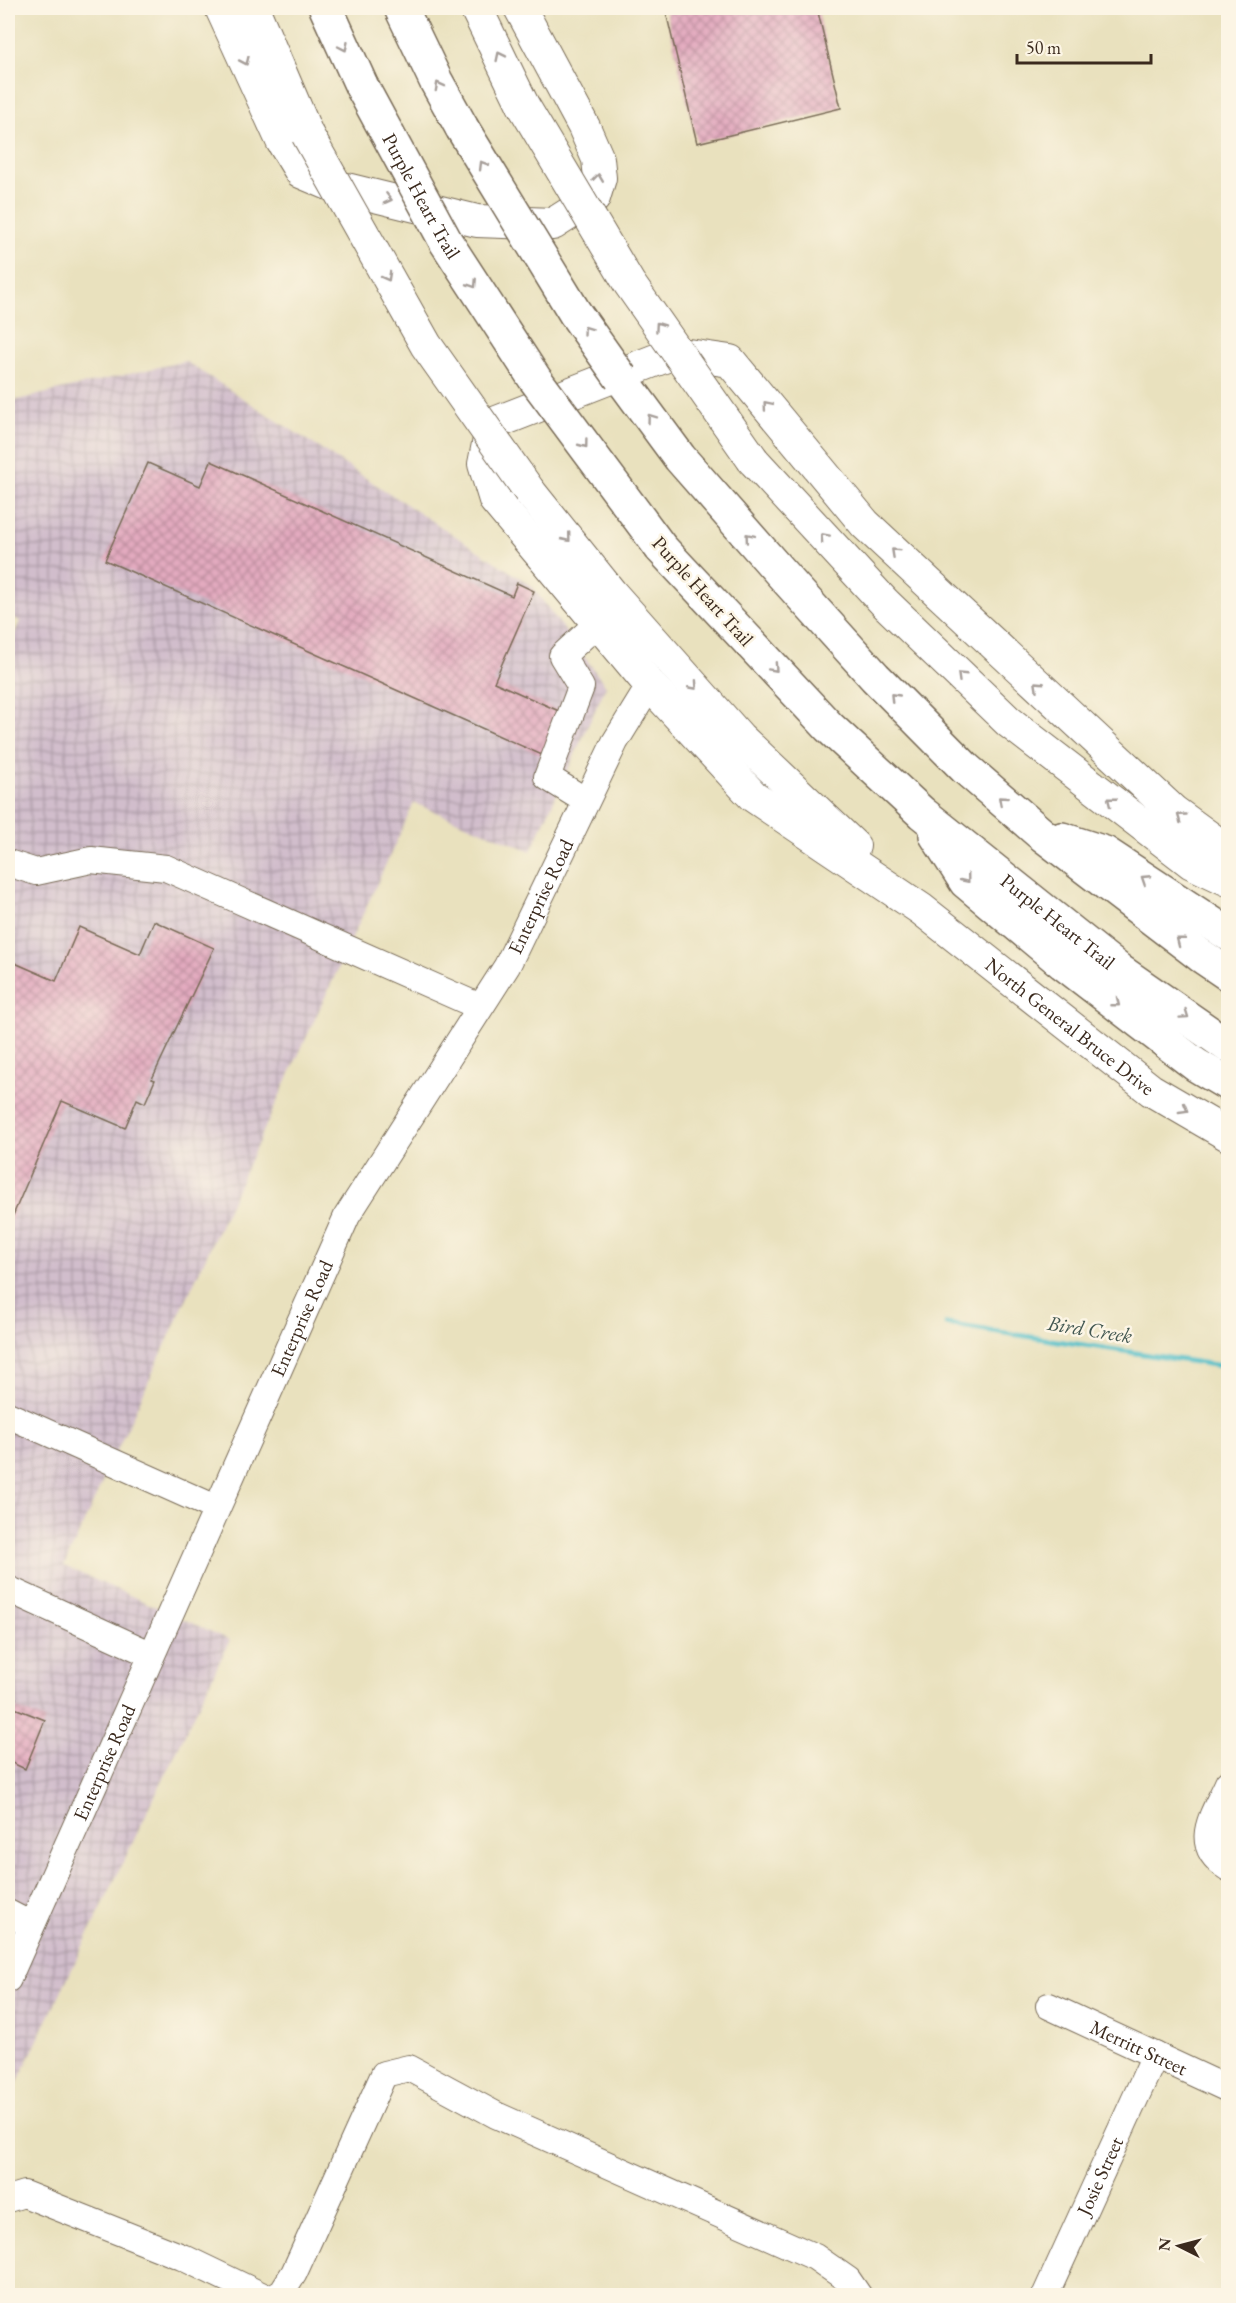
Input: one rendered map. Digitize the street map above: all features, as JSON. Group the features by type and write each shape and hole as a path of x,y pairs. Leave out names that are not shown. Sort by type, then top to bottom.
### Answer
{"highway":[{"name":"Purple Heart Trail","path":"326,8 362,87 458,261 535,379 661,548 829,727 922,813 1120,971 1228,1046"},
{"path":"401,8 462,128 575,314 680,458 875,677 965,768 1040,833 1228,974"},
{"path":"414,8 417,43"},
{"path":"922,813 966,882 1063,963 1169,1045 1228,1084"},
{"path":"1040,833 1105,853 1228,934"}],"main road":[{"path":"221,8 282,141 301,172 334,186 477,221 553,224 594,198 600,178 598,159 584,127 520,8"},
{"path":"253,8 307,134 426,345 530,492 611,594 739,737 921,909"},
{"path":"477,8 523,105 629,283 753,459 885,603 1009,722 1192,863 1228,880"},
{"path":"921,909 753,796 650,685 495,500 483,464 492,424 674,353 730,361 865,524 1173,812 1228,851"},
{"name":"North General Bruce Drive","path":"921,909 1151,1090 1228,1135"}],"street":[{"path":"586,801 547,777 581,687 562,656 598,623"},
{"name":"Enterprise Road","path":"8,1979 150,1654 347,1216 507,966 615,742 650,685"},
{"path":"8,863 36,872 91,860 166,868 480,1007"},
{"path":"8,1415 216,1508"},
{"path":"8,1589 150,1654"},
{"path":"1228,1783 1209,1826 1206,1840 1216,1860 1228,1868"},
{"path":"8,1913 32,1925"},
{"name":"Merritt Street","path":"1049,2006 1228,2089"},
{"name":"Josie Street","path":"1045,2295 1155,2055"},
{"path":"8,2199 24,2194 276,2295 294,2273 384,2074 409,2068 496,2115 815,2257 848,2280 859,2295"}],"shaded area":[{"path":"185,361 531,585 606,686 531,851 414,803 64,1566 230,1640 8,2102 8,649 20,621 8,615 8,402"}],"building":[{"path":"665,8 817,8 841,108 697,143"},
{"path":"211,461 512,596 517,583 534,591 494,682 561,712 542,755 105,560 148,463 200,486"},
{"path":"154,921 214,948 152,1079 155,1080 145,1103 137,1099 125,1128 62,1101 8,1227 8,960 56,981 79,927 140,954"},
{"path":"8,1694 16,1698 12,1707 45,1720 25,1769 8,1761"}],"waterway":[{"name":"Bird Creek","path":"946,1324 1228,1367"}]}
